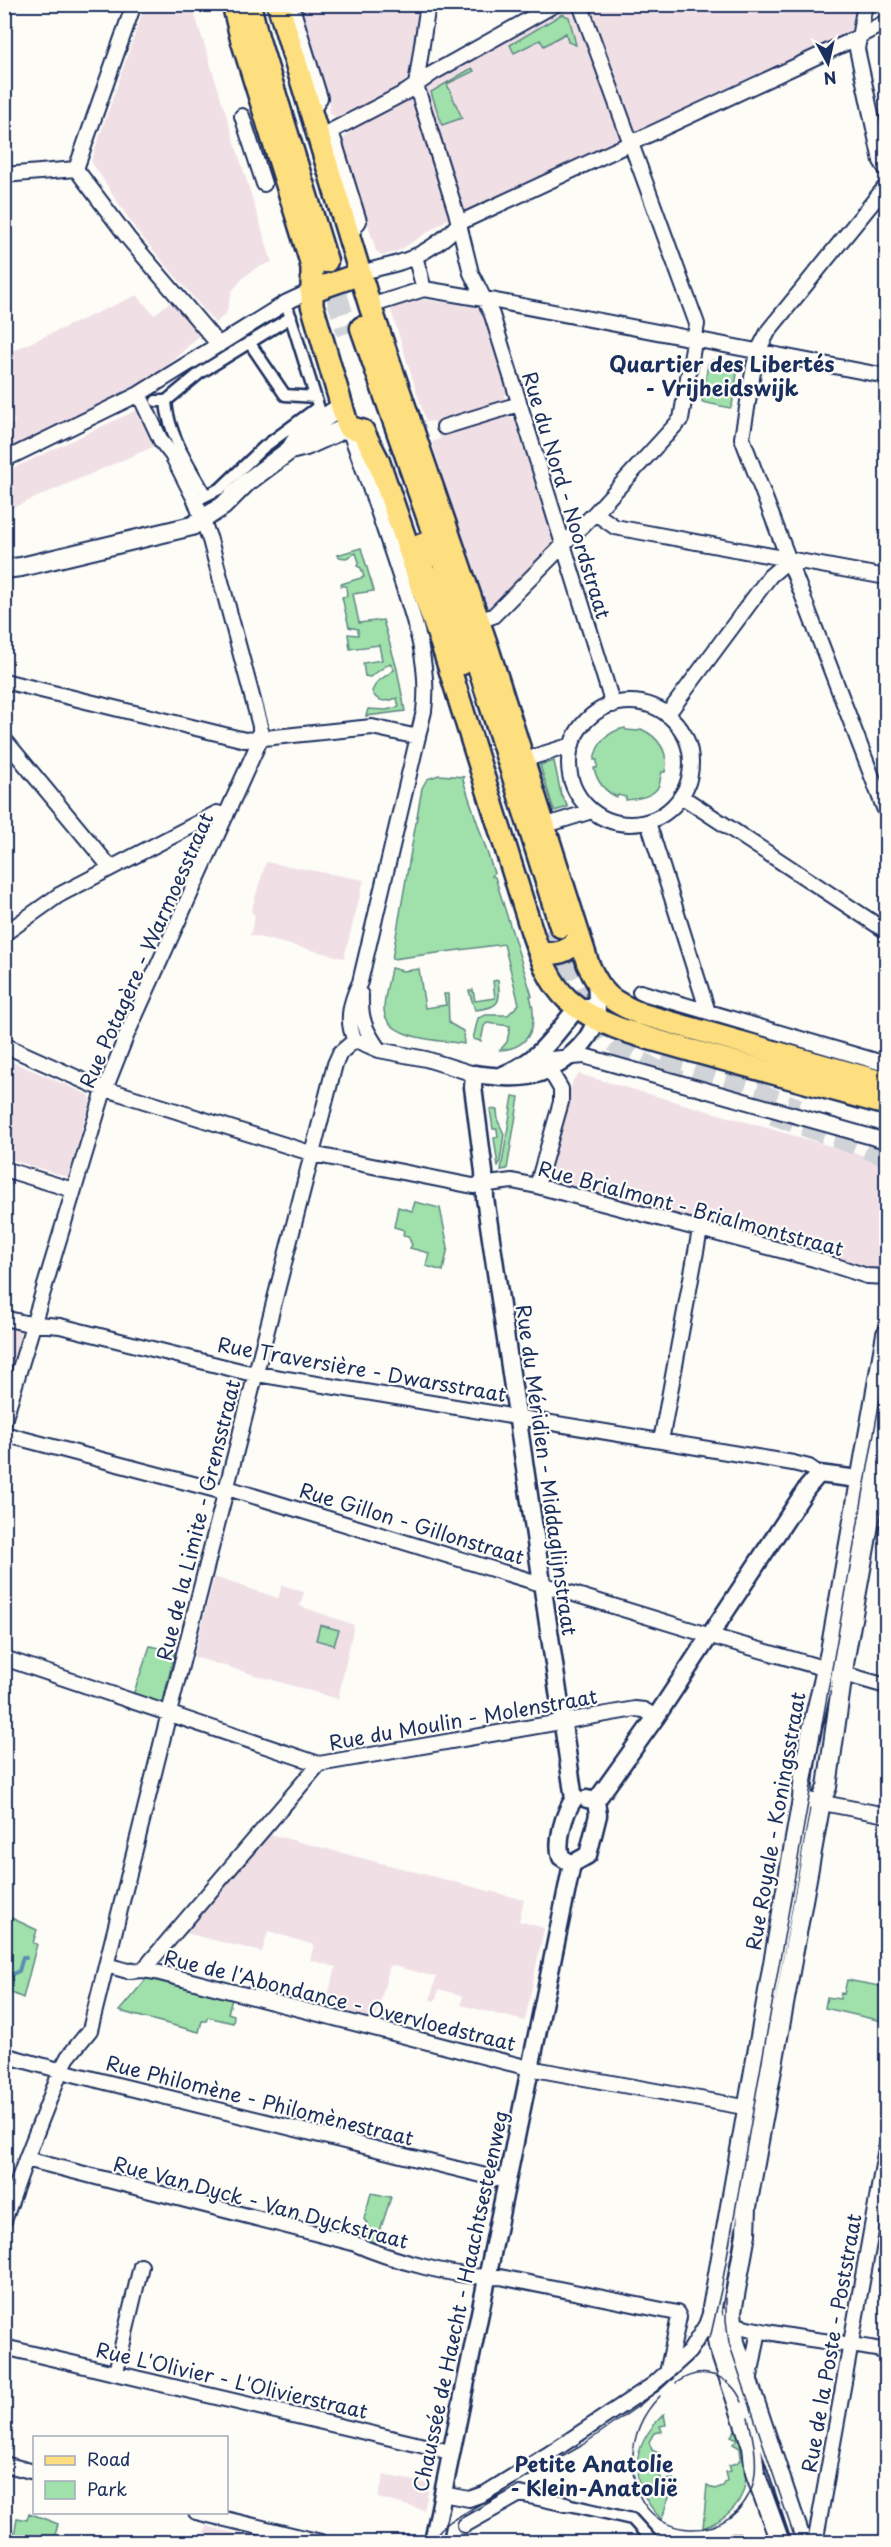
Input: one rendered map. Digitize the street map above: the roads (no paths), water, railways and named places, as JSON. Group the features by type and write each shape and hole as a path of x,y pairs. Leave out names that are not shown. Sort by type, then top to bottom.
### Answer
{"highway":[{"path":"249,4 259,44 338,252"},
{"path":"263,4 270,36 338,252"},
{"path":"474,673 447,572 355,331 422,545 474,673 562,931"},
{"path":"422,545 423,589"},
{"path":"447,572 470,596"},
{"path":"474,673 486,643"},
{"path":"445,654 474,673"}],"main road":[{"path":"233,4 312,268 312,305 348,427"},
{"path":"278,4 311,113 338,252 360,274 377,303 543,826 562,931 596,981 597,1009 611,1026 886,1104"},
{"path":"311,291 360,274"},
{"path":"4,569 21,567 192,526 290,450 300,434 342,406"},
{"path":"290,450 306,446 348,427 363,431 374,450 445,654 539,952 555,985 597,1009 682,1028 886,1083"},
{"path":"539,952 561,953 573,947 562,931"},
{"name":"Rue Royale - Koningsstraat","path":"875,1481 886,1334"},
{"name":"Rue Royale - Koningsstraat","path":"720,2317 732,2312 746,2234 756,2109 821,1802 827,1787 835,1672 886,1431"},
{"name":"Rue Royale - Koningsstraat","path":"720,2317 756,2109 815,1713 835,1672"},
{"path":"720,2317 735,2342 802,2542"},
{"path":"720,2317 718,2346 752,2447 755,2473 780,2542"}],"street":[{"path":"76,169 134,4"},
{"path":"291,4 320,98 311,113"},
{"path":"428,4 416,85 459,223 471,273 461,288 447,292"},
{"path":"338,252 359,221 331,130 341,127 556,4"},
{"path":"478,621 493,616 595,513 681,419 695,339 697,324 579,4"},
{"path":"865,4 857,49 881,161 886,169"},
{"path":"360,274 415,256 453,231 459,223 886,22"},
{"path":"262,104 244,123 264,184"},
{"path":"257,161 282,169"},
{"path":"4,175 76,169"},
{"path":"76,169 128,238 219,345"},
{"path":"886,186 769,330 758,351 742,438 886,813"},
{"path":"434,243 452,242 465,250"},
{"path":"415,256 424,289"},
{"name":"Rue du Nord - Noordstraat","path":"471,273 492,315 613,705"},
{"path":"377,303 424,289 447,292 886,376"},
{"path":"4,460 139,394 287,302 311,291"},
{"path":"289,312 318,406 270,442 221,488 203,496 167,417 161,398 249,342 289,312"},
{"path":"249,342 285,395 318,406"},
{"path":"139,394 161,441 172,455 195,500 230,610 260,726 261,740"},
{"path":"444,427 519,404"},
{"path":"348,427 414,620 424,660 427,688 418,737 360,982 354,995 348,1021 355,1040 379,1050 426,1059 474,1074 526,1077 549,1069 569,1057 592,1030 597,1009"},
{"path":"595,513 615,527 886,577"},
{"path":"667,715 770,576 789,559"},
{"path":"4,681 245,740 372,727 418,737"},
{"path":"627,703 644,704 667,715 684,736 690,753 689,780 681,796 663,814 648,822 621,824 603,818 592,811 579,797 572,781 569,763 572,745 581,727 588,719 613,705 627,703"},
{"path":"4,739 110,867"},
{"name":"Rue Potagère - Warmoesstraat","path":"4,1421 105,1089 127,1034 261,740"},
{"path":"523,760 572,745"},
{"path":"681,796 886,931"},
{"path":"543,826 592,811"},
{"path":"4,934 59,895 110,867 217,813 226,816"},
{"path":"648,822 708,1012"},
{"path":"360,982 360,1013 367,1032 379,1050"},
{"path":"640,992 886,1064"},
{"path":"500,1076 530,1061 597,1009"},
{"name":"Rue de la Limite - Grensstraat","path":"4,2221 61,2070 68,2057 90,2030 334,1064 340,1053 355,1040"},
{"name":"Rue Brialmont - Brialmontstraat","path":"4,1045 105,1089 311,1153 473,1186 512,1181 537,1186 814,1259 867,1276 886,1277"},
{"path":"530,1061 584,1056 886,1141"},
{"path":"537,1186 561,1102 561,1089 549,1069"},
{"name":"Rue du Méridien - Middaglijnstraat","path":"474,1074 475,1111 485,1185 574,1799 568,1808 559,1849 561,1857 572,1864"},
{"path":"4,1169 73,1190"},
{"path":"661,1441 700,1230"},
{"name":"Rue Traversière - Dwarsstraat","path":"4,1318 60,1326 255,1373 794,1463 808,1467 819,1474"},
{"name":"Rue Gillon - Gillonstraat","path":"4,1434 216,1490 227,1489 711,1636 886,1686"},
{"path":"572,1864 588,1856 597,1815 596,1802 656,1718 807,1488 819,1474 875,1481"},
{"name":"Rue du Moulin - Molenstraat","path":"4,1658 319,1764 635,1709 644,1710 656,1718"},
{"path":"143,1970 319,1764"},
{"path":"574,1799 586,1798 596,1802"},
{"path":"802,1799 886,1815"},
{"name":"Chaussée de Haecht - Haachtsesteenweg","path":"433,2542 572,1864"},
{"name":"Rue de l'Abondance - Overvloedstraat","path":"106,1965 128,1971 143,1970 530,2068 756,2109"},
{"name":"Rue Philomène - Philomènestraat","path":"4,2055 506,2181"},
{"name":"Rue de la Poste - Poststraat","path":"810,2542 816,2538 886,2148"},
{"name":"Rue Van Dyck - Van Dyckstraat","path":"26,2159 353,2243 372,2252 472,2277 486,2279 500,2277 677,2313 679,2317 668,2373"},
{"path":"116,2372 141,2266"},
{"path":"442,2494 469,2499 486,2493 547,2456 668,2373 720,2317 759,2330 851,2343 886,2351"},
{"path":"748,2384 759,2330"},
{"name":"Rue L'Olivier - L'Olivierstraat","path":"4,2347 450,2452"},
{"path":"4,2464 33,2472"},
{"path":"465,2525 520,2494 632,2519 653,2542"},
{"path":"204,2514 321,2542"},
{"path":"730,2542 759,2542"}],"waterway":[{"path":"10,1975 19,1971 23,1957 26,1958"}],"tunnel":[{"path":"326,261 348,333"},
{"path":"547,930 569,979 596,1021 632,1056 654,1070 680,1081"},
{"path":"587,982 613,1016 632,1034"},
{"path":"663,1057 798,1109"},
{"path":"773,1114 886,1155"}],"tram line":[{"path":"431,2542 451,2521 581,2446 640,2405 695,2357 711,2334 721,2290 886,1366"},
{"path":"726,2298 729,2343 796,2542"},
{"path":"676,2383 695,2374 714,2375 730,2385 742,2402"},
{"path":"660,2396 647,2412 638,2430 633,2470 639,2495 652,2513 670,2525 690,2529 710,2527 729,2518 744,2502 754,2480 755,2464 748,2417"}],"district":[{"name":"Quartier des Libertés - Vrijheidswijk","path":"722,375"},
{"name":"Petite Anatolie - Klein-Anatolië","path":"594,2475"}]}
